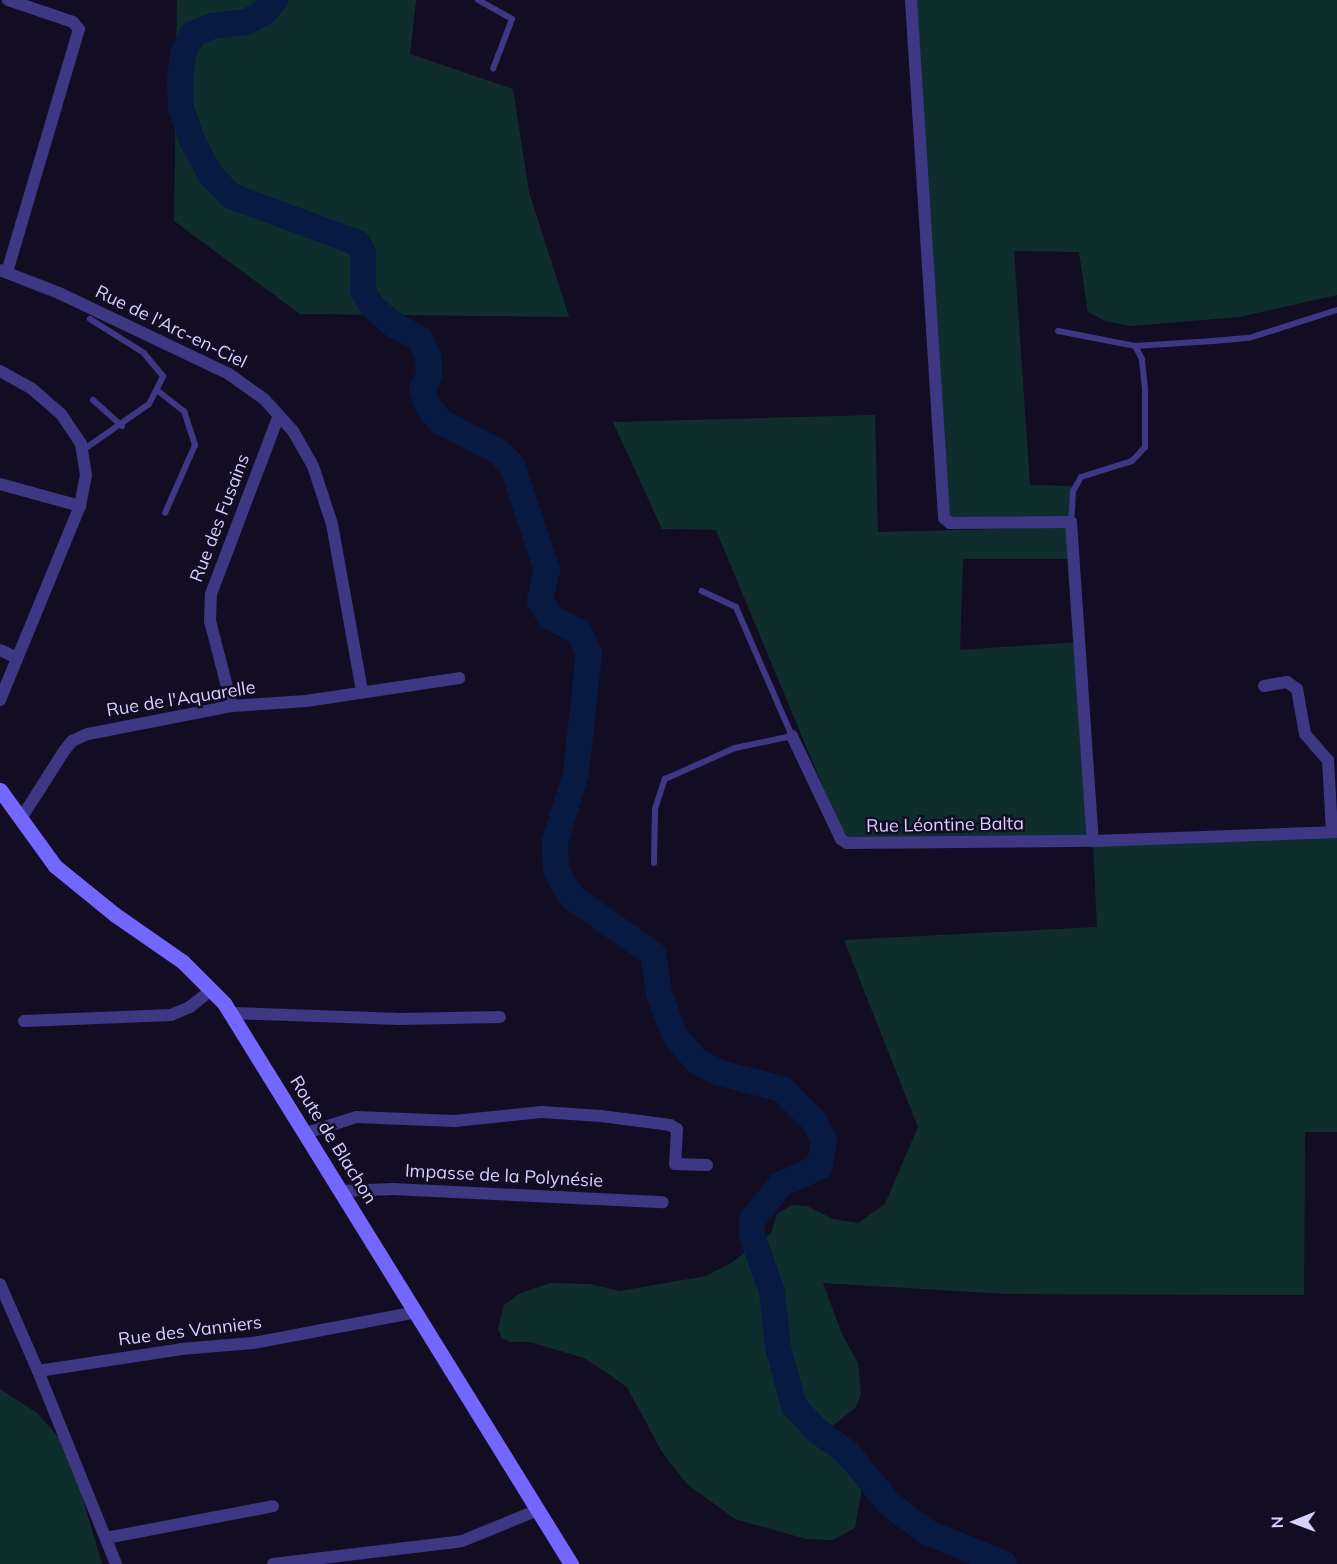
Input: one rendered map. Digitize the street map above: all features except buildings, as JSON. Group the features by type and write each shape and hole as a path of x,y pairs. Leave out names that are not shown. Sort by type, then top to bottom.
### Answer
{"street":[{"path":"4,272 79,29 73,22 8,0"},
{"path":"911,0 944,518 950,523 1071,522 1093,841"},
{"name":"Rue de l'Arc-en-Ciel","path":"4,272 229,374 249,386 279,415 303,447 322,487 362,691"},
{"path":"0,371 31,388 54,407 74,429 83,450 86,475 80,506 0,700"},
{"name":"Rue des Fusains","path":"232,706 210,621 210,594 279,415"},
{"path":"0,484 80,506"},
{"path":"0,650 17,658"},
{"name":"Rue de l'Aquarelle","path":"22,817 64,751 78,737 232,706 306,700 459,678"},
{"path":"1264,686 1287,682 1297,689 1305,734 1328,760 1335,832"},
{"name":"Rue Léontine Balta","path":"792,736 841,839 847,843 1093,841 1335,832"},
{"name":"Route de Blachon","path":"0,790 22,817 55,866 114,914 183,962 212,989 231,1013 571,1564"},
{"path":"24,1021 171,1015 190,1007 212,989"},
{"path":"231,1013 400,1019 500,1017"},
{"path":"306,1133 356,1117 455,1121 542,1112 601,1116 670,1125 677,1129 675,1164 706,1165"},
{"name":"Impasse de la Polynésie","path":"342,1191 393,1189 663,1202"},
{"path":"0,1284 38,1371 116,1564"},
{"name":"Rue des Vanniers","path":"38,1371 181,1348 253,1343 417,1312"},
{"path":"106,1538 273,1506"},
{"path":"273,1564 462,1541 538,1510"}],"lane":[{"path":"478,0 512,19 493,69"},
{"path":"1058,331 1135,346 1249,338 1337,310"},
{"path":"83,450 122,426 149,404 158,391 163,376 144,353 90,319"},
{"path":"1071,522 1073,491 1081,477 1132,461 1145,447 1145,389 1142,359 1135,346"},
{"path":"158,391 184,411 195,446 165,513"},
{"path":"93,400 122,426"},
{"path":"654,863 655,809 665,779 735,748 792,736 736,606 702,591"}],"green space":[{"path":"177,0 416,0 410,54 513,89 529,192 569,317 300,314 174,221"},
{"path":"911,0 1337,0 1337,295 1239,317 1130,326 1105,321 1088,312 1079,252 1014,251 1030,485 1071,486 1071,522 950,523"},
{"path":"875,415 878,532 1072,527 1074,559 963,559 960,650 1079,642 1093,841 850,838 841,830 716,530 662,529 613,422"},
{"path":"1337,832 1337,1132 1305,1132 1304,1295 1007,1294 823,1283 842,1334 858,1363 861,1394 856,1407 830,1428 828,1446 862,1488 855,1528 833,1540 806,1539 735,1519 687,1484 662,1452 627,1387 584,1358 530,1342 510,1342 502,1338 498,1329 504,1305 519,1294 550,1283 589,1284 620,1291 706,1276 731,1263 771,1233 777,1214 792,1205 807,1206 833,1219 858,1223 885,1204 918,1127 844,940 1097,927 1093,841"},
{"path":"0,1389 37,1413 60,1439 74,1469 102,1564 0,1564"}],"waterway":[{"path":"275,0 265,12 246,22 212,26 193,34 183,54 180,80 181,108 192,140 210,174 231,196 358,243 363,253 363,291 372,306 394,325 420,339 428,356 429,376 422,389 428,406 441,422 499,452 512,465 547,570 540,601 550,617 579,632 589,653 576,773 555,842 556,868 563,884 573,898 653,954 659,993 674,1034 697,1061 720,1073 782,1089 814,1121 824,1140 819,1167 780,1185 752,1220 752,1235 772,1292 778,1347 794,1406 816,1430 848,1453 888,1503 927,1532 1004,1564"}]}
